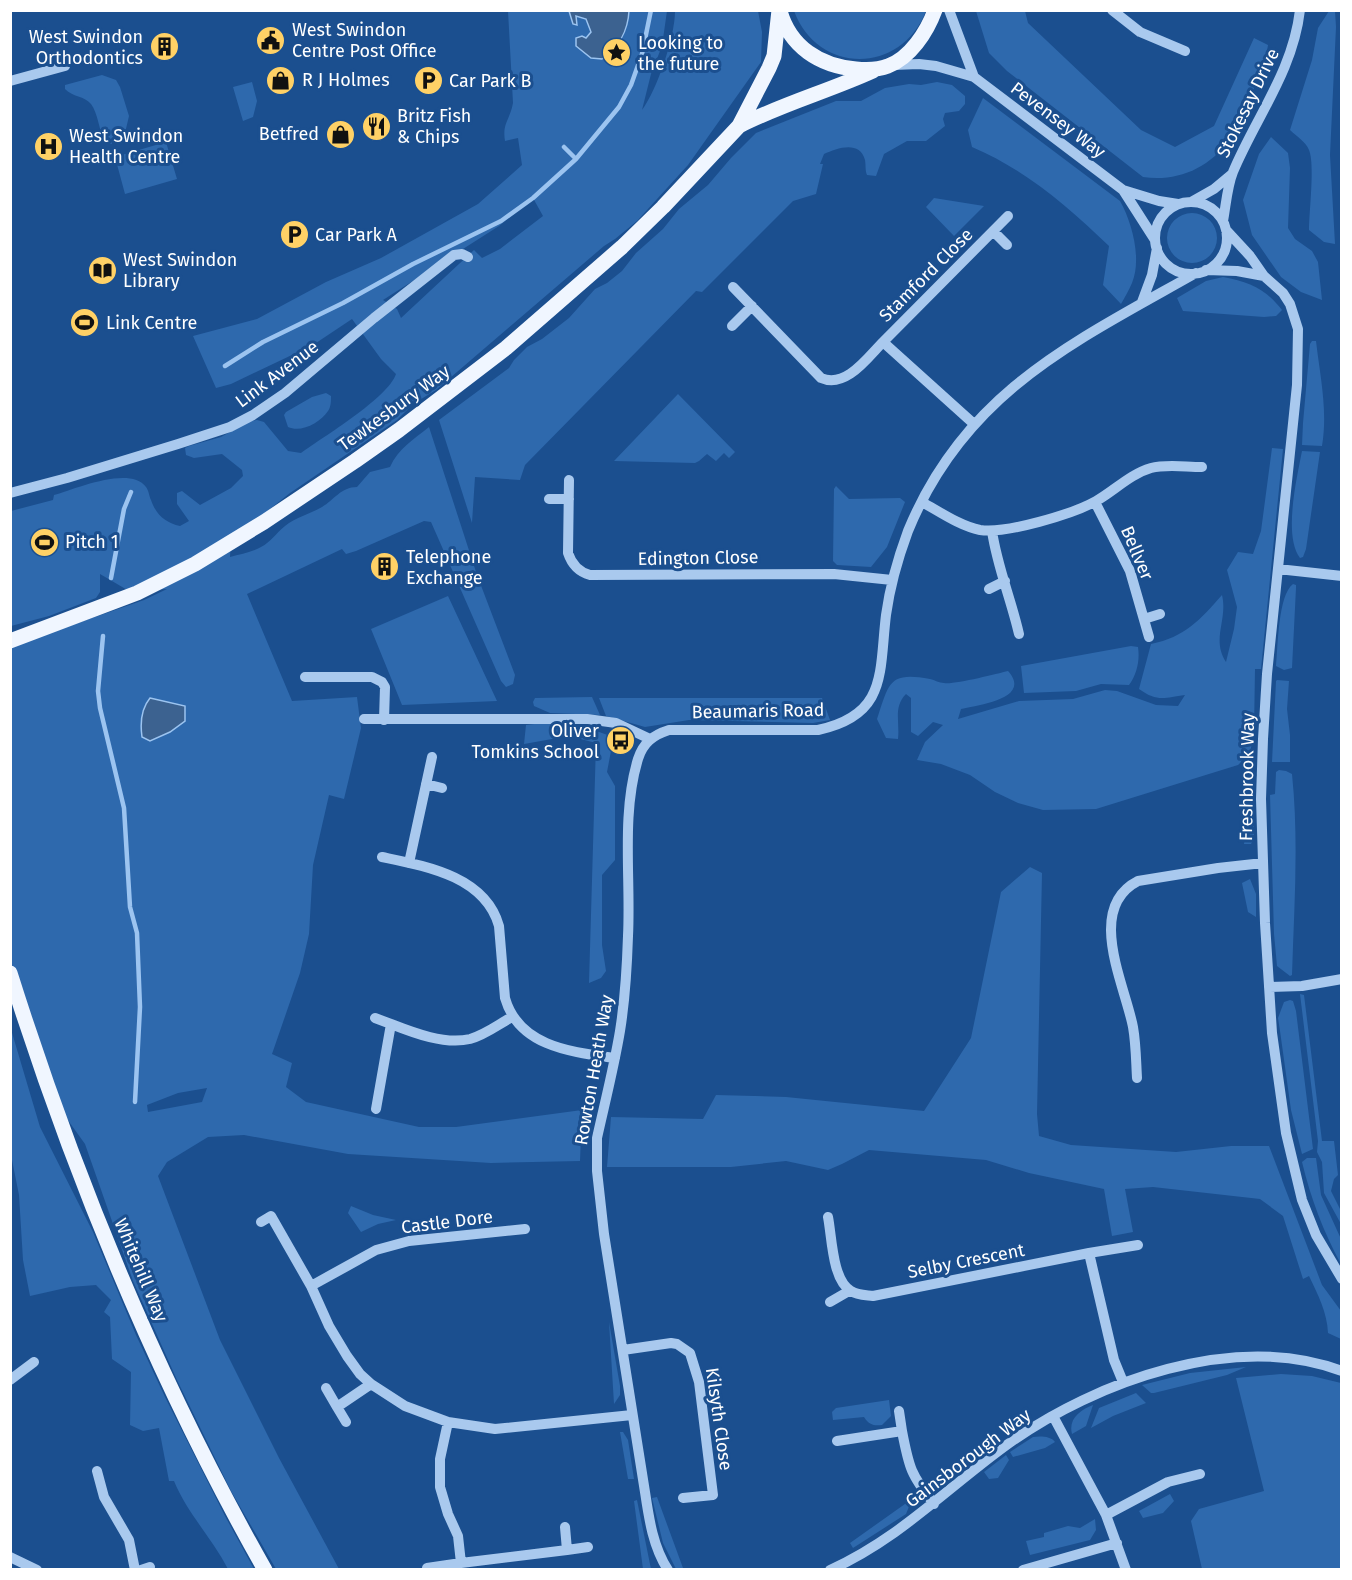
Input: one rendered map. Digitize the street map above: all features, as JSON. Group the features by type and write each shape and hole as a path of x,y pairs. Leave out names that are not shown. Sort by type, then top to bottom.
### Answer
{"main road":[{"path":"780,10 794,38 801,47 817,59 842,68 883,68"},
{"name":"Tewkesbury Way","path":"12,639 103,607 178,573 264,522 399,430 506,348 600,268 663,207 739,126 771,62 780,10"},
{"name":"Tewkesbury Way","path":"739,126 778,107 883,68 919,41 935,10"},
{"name":"Whitehill Way","path":"10,973 59,1119 134,1306 188,1423 265,1569"}],"street":[{"path":"949,10 974,76"},
{"path":"1112,10 1140,32 1185,51"},
{"name":"Stokesay Drive","path":"1224,226 1232,174 1284,70 1293,45 1299,10"},
{"name":"Pevensey Way","path":"883,68 909,64 936,66 974,76 1123,190 1178,204"},
{"path":"10,81 65,66"},
{"name":"Stokesay Drive","path":"1191,202 1214,189 1232,174"},
{"name":"Pevensey Way","path":"1123,190 1156,244"},
{"path":"1142,302 1152,275 1159,221 1164,213 1178,204 1191,202 1210,207 1224,226 1227,239 1221,257 1201,271"},
{"name":"Stamford Close","path":"733,287 795,350 814,373 828,381 837,380 852,373 1008,216"},
{"name":"Freshbrook Way","path":"1224,226 1264,276 1283,293 1290,304 1298,329 1299,347 1267,674 1261,799 1263,863 1276,1073 1286,1133 1297,1181 1316,1235 1341,1279"},
{"name":"Stamford Close","path":"993,231 1006,245"},
{"path":"1156,244 1166,263 1175,270 1185,273 1237,271 1264,276"},
{"name":"Link Avenue","path":"10,492 116,464 236,424 285,393 374,318 454,255 468,256"},
{"name":"Beaumaris Road","path":"650,739 658,733 681,729 818,730 853,718 872,697 878,683 882,667 892,580 908,533 944,463 974,424 1005,393 1040,365 1142,302 1201,271"},
{"path":"732,326 752,306"},
{"name":"Stamford Close","path":"883,342 974,424"},
{"path":"922,502 977,529 992,531 1066,514 1095,502 1137,473 1151,468 1202,467"},
{"name":"Edington Close","path":"569,480 568,553 578,569 590,576 834,574 892,580"},
{"path":"549,499 568,499"},
{"name":"Bellver","path":"1095,502 1130,571 1149,637"},
{"path":"992,531 997,560 1019,634"},
{"path":"1278,569 1341,576"},
{"path":"989,589 1005,581"},
{"path":"1144,619 1160,615"},
{"path":"305,677 372,677 378,679 385,687 384,720"},
{"path":"364,719 587,719 616,723 650,739"},
{"name":"Rowton Heath Way","path":"650,739 638,758 632,788 628,936 620,1029 599,1128 596,1154 604,1234 649,1518 658,1551 668,1569"},
{"path":"409,863 432,757"},
{"path":"426,784 442,788"},
{"path":"382,857 409,863 457,879 488,902 499,926 505,998 512,1017 530,1034 546,1043 588,1054 615,1058"},
{"path":"1137,1078 1133,1026 1114,957 1112,922 1116,901 1130,885 1138,881 1199,870 1263,863"},
{"path":"1269,987 1302,986 1341,979"},
{"path":"375,1018 425,1035 455,1041 470,1039 485,1033 512,1017"},
{"path":"376,1109 391,1024"},
{"path":"261,1222 271,1216 311,1286 329,1326 360,1374 405,1406 448,1422 495,1429 632,1415"},
{"path":"828,1217 835,1265 840,1279 849,1291 830,1302"},
{"name":"Castle Dore","path":"311,1286 376,1250 410,1240 525,1229"},
{"name":"Selby Crescent","path":"849,1291 873,1296 1138,1245"},
{"path":"1089,1254 1114,1360 1123,1382"},
{"name":"Kilsyth Close","path":"623,1350 671,1343 687,1350 693,1359 699,1383 713,1495 683,1498"},
{"name":"Gainsborough Way","path":"830,1569 881,1543 934,1504 1005,1446 1053,1416 1123,1382 1194,1364 1254,1357 1302,1359 1341,1371"},
{"path":"10,1380 34,1362"},
{"path":"337,1407 371,1384"},
{"path":"326,1388 346,1422"},
{"path":"899,1411 908,1467 934,1504"},
{"path":"1053,1416 1106,1515 1126,1569"},
{"path":"448,1422 440,1459 440,1487 448,1514 458,1536 461,1563"},
{"path":"837,1441 902,1431"},
{"path":"97,1471 104,1497 129,1539 135,1569"},
{"path":"1106,1515 1168,1482 1200,1474"},
{"path":"565,1527 567,1550"},
{"path":"1023,1569 1117,1543"},
{"path":"427,1568 588,1547"},
{"name":"Rowton Heath Way","path":"658,1551 658,1569"},
{"path":"10,1557 34,1569"}],"shaded area":[{"path":"629,10 627,25 621,38 613,50 602,59 591,58 576,46 576,38 582,36 586,38 591,32 586,19 576,16 577,25 573,24 569,11"},
{"path":"508,11 569,11 573,24 576,16 586,19 591,33 576,46 621,40 629,11 667,11 662,46 651,74 642,110 664,63 672,35 675,11 758,11 762,32 761,62 688,165 637,221 604,246 436,390 413,404 397,420 290,493 231,540 230,557 261,547 289,523 322,507 346,489 357,487 370,472 390,467 402,450 429,427 477,575 515,675 513,684 506,687 501,681 431,522 424,521 356,551 346,554 342,549 247,594 292,701 357,697 361,728 344,799 329,795 313,865 309,934 300,973 272,1054 292,1063 286,1087 306,1102 419,1127 456,1127 582,1110 580,1161 491,1163 348,1154 244,1135 208,1137 167,1162 158,1176 220,1340 279,1458 339,1569 276,1569 231,1491 177,1380 133,1281 85,1144 57,1105 11,965 11,646 144,600 167,589 129,591 100,574 100,592 96,598 49,616 11,626 11,511 53,500 54,495 102,480 128,478 146,487 153,505 162,517 180,526 189,521 177,504 177,493 182,491 200,505 231,488 243,476 242,470 222,454 194,458 186,455 185,448 221,437 250,421 257,420 264,422 288,451 301,453 368,405 391,384 396,374 381,359 352,319 313,345 231,384 216,388 193,336 257,319 326,282 381,258 478,204 522,165 518,138 505,141 504,135 513,103","holes":["533,198 543,216 500,249 482,258 474,250 401,318 397,309 383,300 499,226","150,698 162,701 142,737 142,717","207,1088 202,1102 148,1112 147,1105 178,1093"]},
{"path":"794,11 926,11 914,32 898,47 880,56 860,59 840,56 821,47 806,32"},
{"path":"976,11 1025,11 1028,23 1141,130 1175,147 1214,126 1254,38 1268,45 1260,77 1229,140 1221,150 1202,166 1191,171 1168,177 1143,177 1007,71 989,53"},
{"path":"1329,11 1335,11 1336,27 1330,155 1335,244 1324,242 1309,230 1311,157 1306,144 1290,130 1312,60 1318,28"},
{"path":"102,75 116,80 129,116 125,133 111,144 105,142 91,104 65,89 65,85"},
{"path":"252,82 257,101 253,117 243,121 233,87"},
{"path":"937,82 952,85 965,96 965,104 959,111 945,113 943,119 945,126 926,141 907,141 884,154 876,176 867,175 865,160 858,150 848,147 824,154 820,164 823,164 816,194 793,201 702,292 696,291 525,465 520,480 475,477 472,523 439,420 509,368 527,347 542,339 569,318 595,289 622,271 636,253 663,229 679,209 708,185 756,133 836,101 861,101 885,88"},
{"path":"983,98 1120,201 1132,230 1136,252 1135,273 1121,304 1103,285 1109,246 1045,190 992,156 972,147 968,130"},
{"path":"1271,137 1288,153 1290,168 1288,228 1295,239 1312,251 1318,262 1322,300 1301,292 1281,277 1252,235 1243,200 1259,154"},
{"path":"166,142 177,179 125,194 115,157"},
{"path":"934,198 984,206 954,236 926,207"},
{"path":"1192,213 1210,220 1217,238 1210,256 1192,263 1174,256 1167,238 1174,220"},
{"path":"1223,277 1256,287 1276,302 1282,310 1276,316 1264,317 1183,311 1177,298 1206,281"},
{"path":"1312,341 1316,341 1323,393 1322,446 1302,445"},
{"path":"326,393 331,396 330,406 320,419 304,428 288,427 284,415 286,412 312,397"},
{"path":"678,394 735,452 729,458 724,453 716,461 707,454 695,463 614,461"},
{"path":"1272,448 1283,449 1261,669 1255,669 1254,732 1250,753 1238,765 1096,809 1043,810 1018,803 995,792 970,775 941,764 917,760 925,742 943,725 933,722 918,736 911,732 911,698 906,694 898,709 898,739 886,738 877,719 884,697 892,683 906,677 949,683 1008,671 1014,681 1013,688 1008,694 989,703 961,709 958,719 1019,701 1073,699 1105,690 1117,691 1156,705 1178,706 1185,695 1156,697 1139,689 1151,644 1183,632 1222,595 1220,645 1226,662 1237,607 1227,570 1238,552 1253,554 1261,531"},
{"path":"1302,451 1320,452 1306,549 1303,557 1300,558 1292,536 1292,521"},
{"path":"836,486 849,499 900,498 905,502 887,547 871,567 837,565 833,561 834,489"},
{"path":"1293,584 1296,588 1292,668 1284,670 1276,666 1278,635 1284,599"},
{"path":"448,596 497,701 402,705 371,629"},
{"path":"1131,646 1138,647 1139,657 1136,672 1129,685 1101,684 1076,691 1024,693 1021,666"},
{"path":"1277,680 1289,681 1287,709 1290,762 1272,762"},
{"path":"592,697 600,715 550,713 534,706 533,702 535,698"},
{"path":"150,698 185,706 185,721 170,732 150,741 142,737 141,727 143,711"},
{"path":"599,698 822,698 830,720 813,723 689,720 645,727 606,716"},
{"path":"542,723 581,727 617,739 611,751 607,772 615,786 615,860 602,875 602,945 606,971 601,978 589,983 596,743 569,736 524,744 526,725"},
{"path":"1279,770 1292,774 1294,799 1295,875 1292,975 1290,976 1277,966 1274,934 1270,795 1275,794 1276,772"},
{"path":"1249,796 1253,796 1254,838 1251,844 1244,844 1246,828 1250,826 1251,809 1247,808"},
{"path":"1030,867 1042,873 1037,1114 1039,1136 1071,1145 1176,1152 1231,1146 1269,1146 1322,1285 1341,1311 1341,1339 1328,1333 1322,1304 1309,1276 1303,1279 1283,1216 1260,1199 1153,1187 1125,1189 1133,1232 1112,1236 1104,1189 1029,1173 986,1160 869,1150 828,1170 786,1161 731,1167 607,1167 611,1117 703,1119 716,1095 786,1097 924,1111 971,1038 1001,892"},
{"path":"1250,879 1256,894 1256,917 1248,912 1242,883"},
{"path":"1300,994 1304,995 1322,1141 1334,1141 1338,1175 1334,1179 1331,1191 1341,1211 1341,1224 1324,1193 1322,1162 1317,1152 1318,1141"},
{"path":"1293,1001 1296,1011 1313,1149 1302,1154 1291,1110 1278,1018 1284,1002"},
{"path":"10,1026 40,1127 93,1232 165,1397 254,1569 228,1569 179,1493 174,1481 169,1481 159,1428 143,1431 130,1425 131,1372 112,1359 110,1317 104,1312 111,1300 96,1285 70,1287 30,1296 23,1260 19,1195 11,1155"},
{"path":"1307,1158 1316,1158 1321,1195 1341,1239 1341,1264 1323,1227 1309,1189 1302,1162"},
{"path":"351,1206 373,1215 396,1220 378,1224 361,1232 348,1213"},
{"path":"609,1322 620,1386 620,1395 614,1404"},
{"path":"1246,1367 1227,1375 1154,1393 1142,1385 1190,1373"},
{"path":"1281,1374 1312,1376 1341,1383 1341,1569 1202,1569 1191,1521 1199,1509 1264,1491 1236,1378"},
{"path":"1136,1393 1146,1403 1113,1416 1091,1428 1099,1408"},
{"path":"889,1400 891,1416 882,1425 872,1424 864,1417 833,1420 832,1412 836,1408"},
{"path":"1093,1405 1086,1426 1072,1434 1073,1420"},
{"path":"620,1432 623,1432 628,1440 634,1479 628,1479"},
{"path":"1033,1437 1048,1438 1055,1442 1045,1448 1013,1457 1010,1452"},
{"path":"1006,1455 1009,1460 998,1478 989,1479 984,1472"},
{"path":"1170,1494 1174,1501 1163,1513 1143,1518 1139,1511"},
{"path":"657,1497 683,1568 676,1569 663,1543 652,1498"},
{"path":"912,1499 906,1514 853,1548 850,1543"},
{"path":"637,1500 651,1569 643,1569 634,1501"},
{"path":"1095,1519 1096,1530 1090,1540 1030,1555 1026,1541 1044,1537 1044,1533 1068,1526 1080,1528"}],"waterway":[{"path":"225,366 263,342 501,221 533,198 576,159 619,107 631,85 642,54 651,10"},
{"path":"564,147 576,159"},
{"path":"111,578 124,509 131,492"},
{"path":"103,636 98,691 124,808 130,907 137,933 140,1007 135,1102"}],"place":[{"name":"West Swindon Centre Post Office","path":"271,40"},
{"name":"West Swindon Orthodontics","path":"164,47"},
{"name":"Looking to the future","path":"617,53"},
{"name":"R J Holmes","path":"281,80"},
{"name":"Car Park B","path":"428,81"},
{"name":"Britz Fish & Chips","path":"376,126"},
{"name":"Betfred","path":"340,134"},
{"name":"West Swindon Health Centre","path":"48,146"},
{"name":"Car Park A","path":"294,235"},
{"name":"West Swindon Library","path":"102,270"},
{"name":"Link Centre","path":"85,323"},
{"name":"Pitch 1","path":"44,542"},
{"name":"Telephone Exchange","path":"385,567"},
{"name":"Oliver Tomkins School","path":"620,741"}]}
